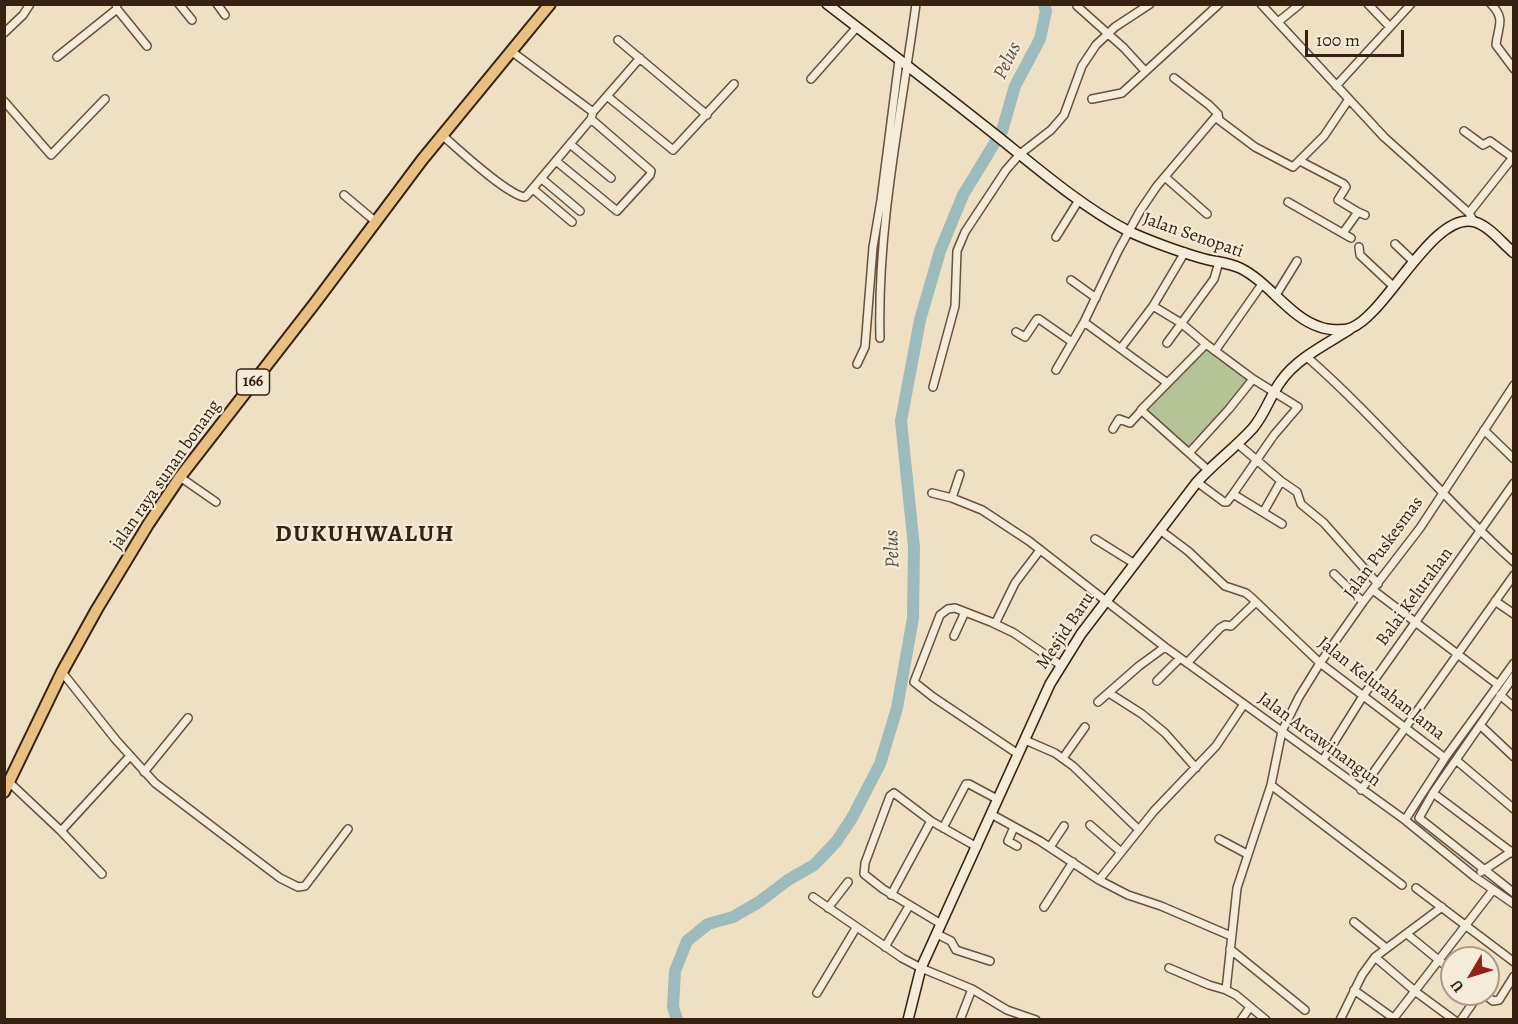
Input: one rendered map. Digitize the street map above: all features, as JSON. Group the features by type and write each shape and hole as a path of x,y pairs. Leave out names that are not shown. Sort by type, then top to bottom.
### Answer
{"main road":[{"name":"jalan raya sunan bonang","path":"7,787 62,672 149,523 180,477 442,135 548,5"}],"street":[{"path":"4,33 23,15 30,4"},
{"path":"179,4 192,20"},
{"path":"217,4 225,15"},
{"name":"Jalan Senopati","path":"827,4 1079,200 1129,231 1185,252 1241,268 1306,321 1329,329 1350,329"},
{"path":"857,364 865,347 873,247 916,4"},
{"path":"933,387 955,306 956,264 960,242 990,192 1064,115 1082,66 1096,45 1108,33 1150,4"},
{"path":"1092,99 1120,95 1219,4"},
{"path":"1261,4 1400,152 1514,253"},
{"path":"1274,18 1300,4"},
{"path":"1368,4 1390,27"},
{"path":"1336,86 1411,4"},
{"path":"1491,4 1501,19 1496,45 1514,69"},
{"path":"1077,6 1108,33 1145,71"},
{"path":"57,57 117,7 147,46"},
{"path":"811,79 857,27"},
{"path":"618,40 706,115"},
{"path":"511,51 592,116 651,171 650,175 617,211 556,161"},
{"path":"442,135 515,194 525,197 640,58"},
{"path":"880,338 884,239 904,63"},
{"path":"1174,78 1209,105 1224,124 1256,147 1292,167 1328,132 1349,99"},
{"path":"607,96 672,150 734,84"},
{"path":"4,101 51,155 105,99"},
{"path":"1056,370 1084,322 1140,211 1218,114"},
{"path":"1350,329 1374,310 1414,262 1450,226 1472,217 1513,156 1490,141 1483,145 1464,130"},
{"path":"570,144 610,178"},
{"path":"1300,161 1344,184 1346,188 1338,200 1361,214 1343,234"},
{"path":"1166,177 1207,213"},
{"path":"542,179 580,211"},
{"path":"533,189 572,222"},
{"path":"344,195 376,222"},
{"path":"1056,237 1079,200"},
{"path":"1288,202 1351,238"},
{"path":"1395,244 1414,262"},
{"path":"1359,247 1360,255 1393,286"},
{"path":"1121,348 1153,306 1185,252"},
{"path":"1276,295 1297,261"},
{"path":"1167,343 1214,279 1220,262"},
{"path":"1071,280 1096,298"},
{"path":"1215,351 1262,284"},
{"path":"1153,306 1181,323 1253,379 1298,408 1281,427 1225,503 1197,482"},
{"path":"1016,332 1025,337 1037,319 1040,319 1072,342"},
{"path":"1084,322 1166,382"},
{"path":"1319,327 1322,348"},
{"name":"Mesjid Baru","path":"908,1020 921,968 1050,684 1081,634 1197,482 1238,444 1263,414 1280,382 1307,357 1350,329"},
{"path":"1113,429 1120,419 1130,423 1166,382 1206,344"},
{"path":"1307,357 1344,390 1480,532 1514,562"},
{"path":"1189,453 1253,379"},
{"name":"Jalan Puskesmas","path":"1226,990 1237,888 1271,785 1282,731 1320,663 1420,528 1514,385"},
{"path":"1141,411 1208,470"},
{"path":"1484,430 1514,459"},
{"path":"1238,444 1297,492 1301,504 1324,523 1376,587 1415,621 1497,684"},
{"path":"952,498 960,474"},
{"path":"180,477 216,502"},
{"path":"1264,511 1281,481"},
{"name":"Balai Kelurahan","path":"1323,760 1363,696 1514,483"},
{"name":"Jalan Arcawinangun","path":"932,493 982,510 1040,550 1165,647 1405,820 1475,877 1514,904"},
{"path":"1233,494 1282,524"},
{"name":"Jalan Kelurahan lama","path":"1160,530 1188,550 1225,586 1246,593 1320,663 1445,758"},
{"path":"1095,539 1135,564"},
{"path":"995,624 1015,583 1040,550"},
{"path":"1334,574 1363,602"},
{"path":"1361,790 1514,575"},
{"path":"1495,601 1514,614"},
{"path":"1187,663 1220,628 1225,625 1231,626 1256,602"},
{"path":"1018,754 914,682 940,615 950,608 995,624 1014,633 1062,666"},
{"path":"954,636 965,612"},
{"path":"1098,702 1165,647"},
{"path":"1157,681 1180,658"},
{"path":"1405,820 1445,758 1514,663"},
{"path":"62,672 144,772 280,878 298,887 306,885 348,829"},
{"path":"1514,676 1419,815 1420,819 1514,893"},
{"path":"1109,693 1166,733 1196,768"},
{"path":"1500,695 1514,707"},
{"path":"1099,880 1161,804 1216,746 1244,704"},
{"path":"144,772 188,718"},
{"path":"1480,726 1514,757"},
{"path":"1063,758 1085,727"},
{"path":"1025,740 1063,758 1091,782 1139,830"},
{"path":"61,831 130,756"},
{"path":"1456,760 1514,809"},
{"path":"943,828 966,784 997,799"},
{"path":"1271,785 1402,885"},
{"path":"7,787 61,831 102,874"},
{"path":"977,847 931,821 894,793 890,796 864,870 868,878 939,929 956,950 990,961"},
{"path":"1433,793 1513,852 1475,877"},
{"path":"991,814 1050,847 1099,880 1128,895 1161,906 1231,936"},
{"path":"891,895 931,821"},
{"path":"1090,825 1122,852"},
{"path":"1050,847 1064,826"},
{"path":"1014,827 1008,842 1017,846"},
{"path":"1219,839 1247,854"},
{"path":"1044,907 1073,862"},
{"path":"828,908 848,882"},
{"path":"1416,888 1514,962"},
{"path":"1354,990 1395,1019 1493,890"},
{"path":"813,897 856,928 921,968 972,989 1007,1010 1036,1020"},
{"path":"885,947 909,906"},
{"path":"1340,1020 1354,990 1375,957 1442,907"},
{"path":"1354,922 1386,948"},
{"path":"817,993 856,928"},
{"path":"1407,934 1439,961"},
{"path":"1230,949 1305,1010"},
{"path":"1375,957 1416,992 1454,1020"},
{"path":"1169,968 1226,990 1266,1020"},
{"path":"1500,998 1514,976"},
{"path":"960,1020 972,989"},
{"path":"1241,1020 1250,1006"},
{"path":"1461,1020 1471,1006"}],"green space":[{"path":"1207,347 1251,384 1185,455 1148,421 1144,413"}],"waterway":[{"name":"Pelus","path":"677,1020 673,1007 675,971 687,941 708,924 733,917 814,865 836,842 852,818 880,764 897,708 913,618 914,547 901,421 920,320 940,251 963,195 1002,131 1015,86 1040,39 1046,11 1044,4"}],"district":[{"name":"DUKUHWALUH","path":"365,535"}]}
